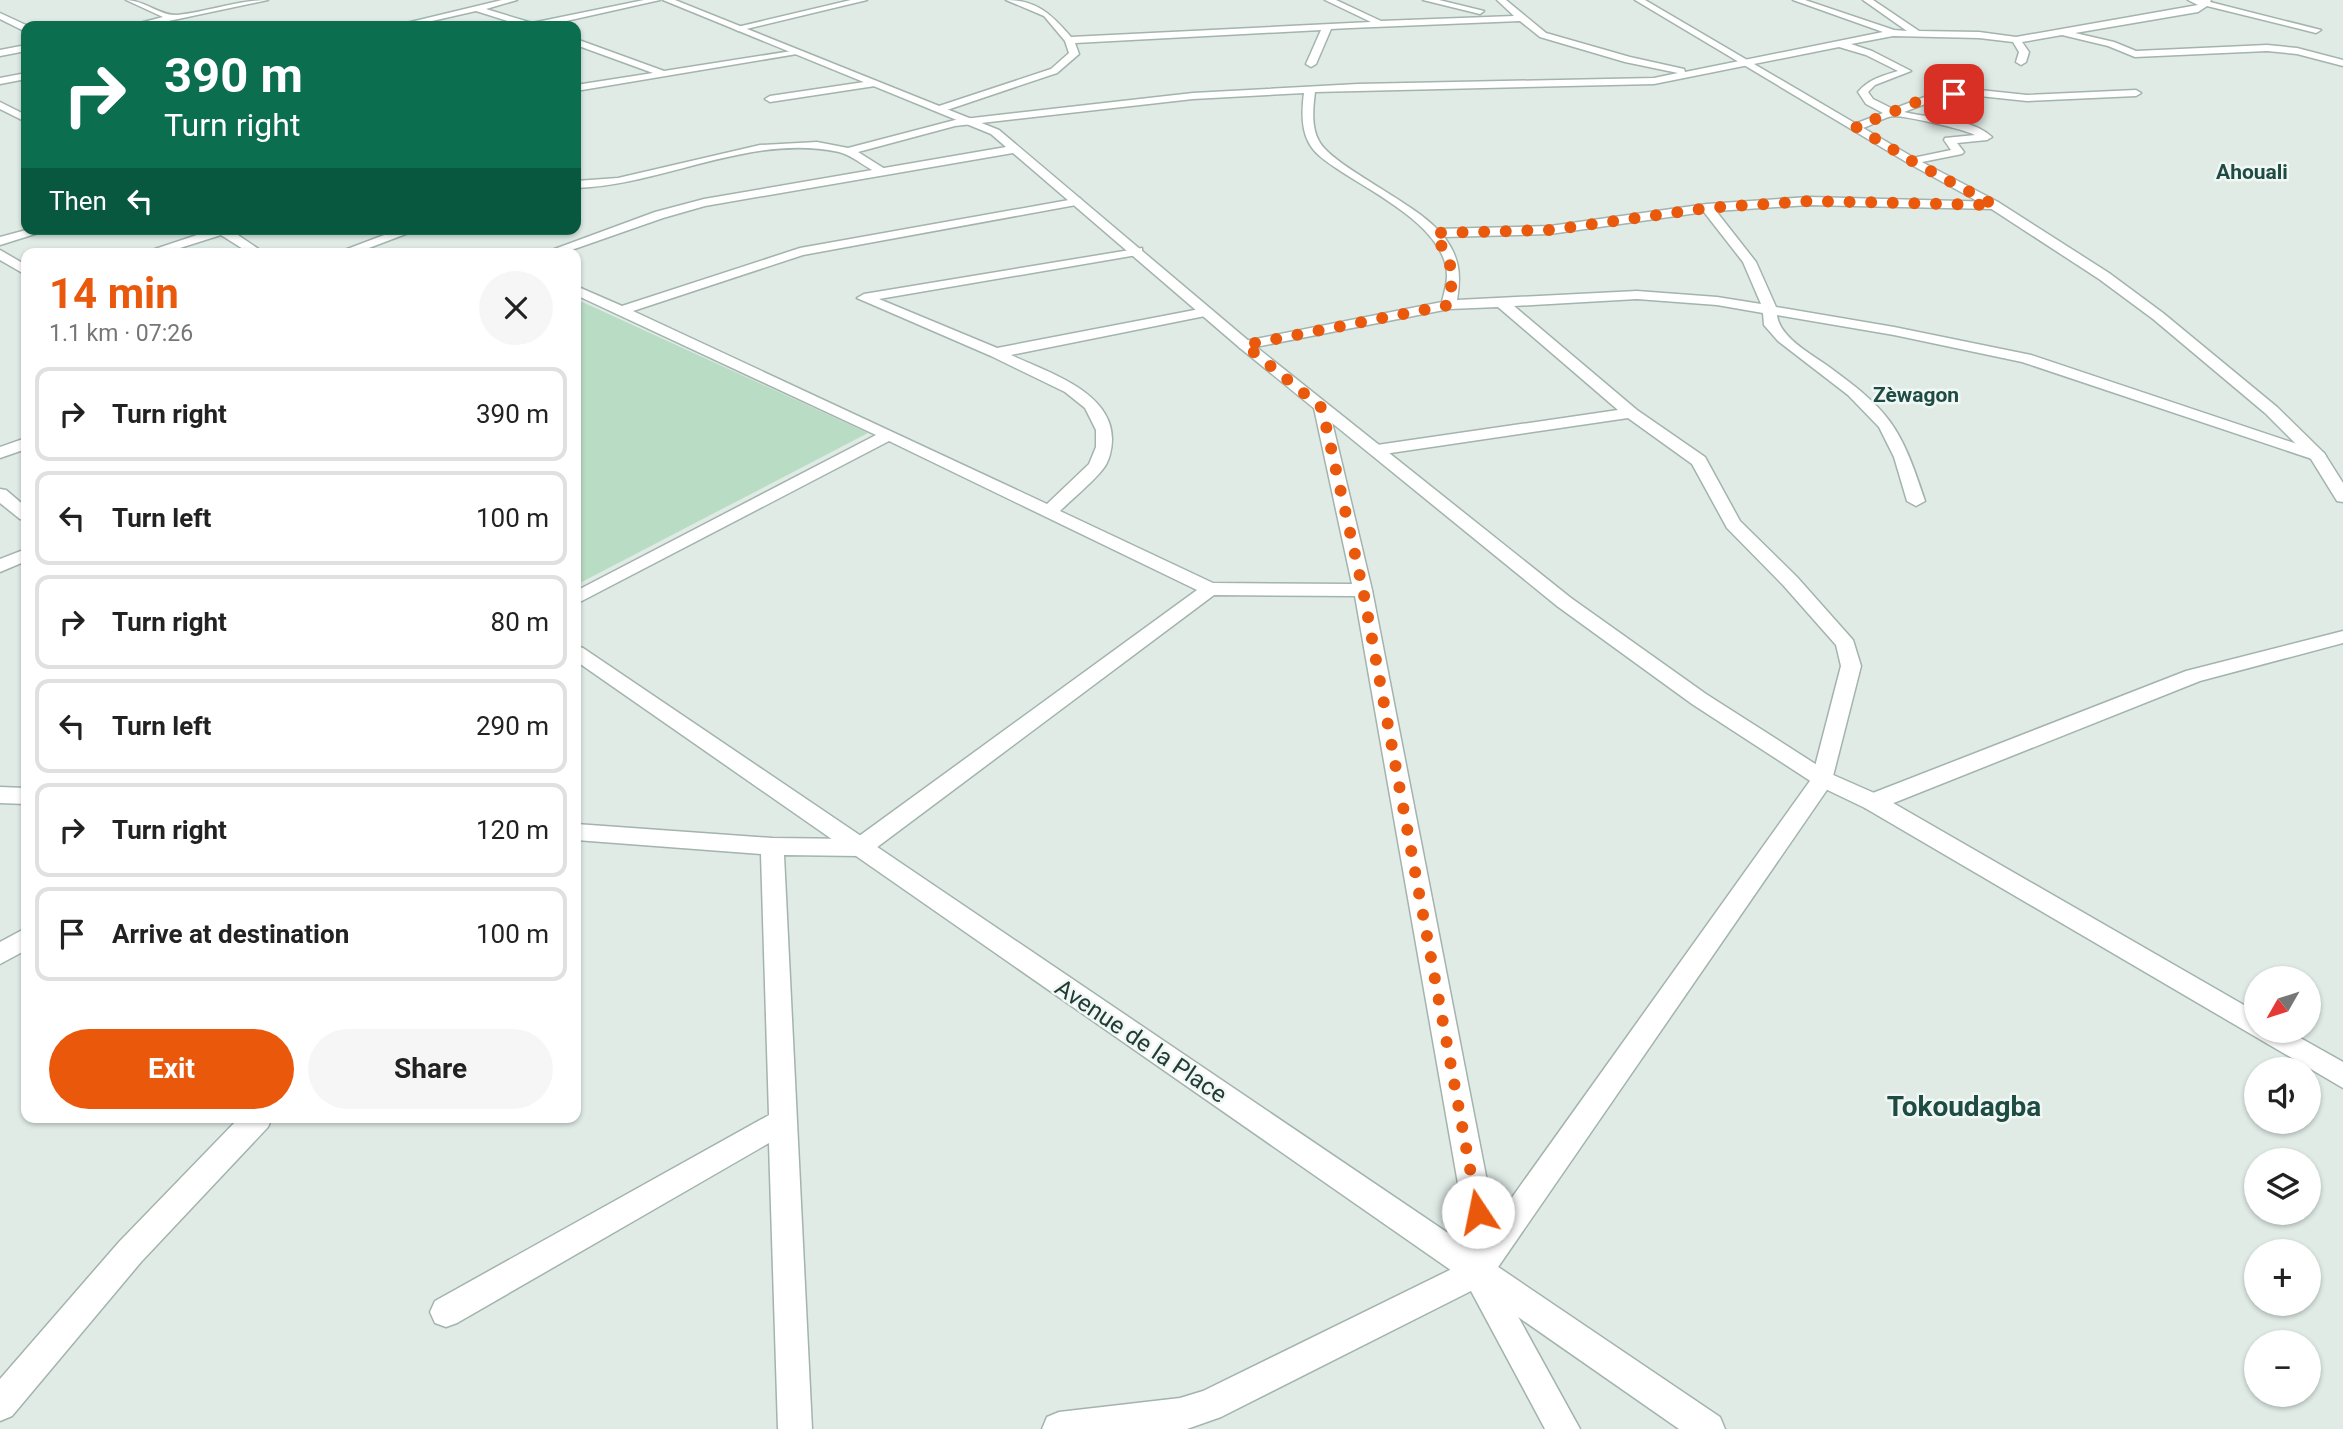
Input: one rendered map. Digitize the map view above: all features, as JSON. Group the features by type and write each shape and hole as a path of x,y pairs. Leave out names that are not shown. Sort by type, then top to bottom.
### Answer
{"street":[{"path":"130,0 180,21"},
{"path":"158,21 264,0"},
{"path":"421,21 513,0"},
{"path":"556,21 656,0"},
{"path":"667,0 995,132 1205,312 1322,408 1564,602 1699,699 1823,779 1873,802 2244,1019"},
{"path":"738,28 863,0"},
{"path":"940,109 1061,67 1074,54 1069,40 1047,14 1010,0"},
{"path":"1329,0 1379,22"},
{"path":"1427,0 1516,18"},
{"path":"1501,0 1516,18 1552,38 1628,60 1693,74"},
{"path":"1639,0 1912,161 1994,205 2104,276 2158,316 2271,410 2318,457 2343,497"},
{"path":"1797,0 1893,33"},
{"path":"1867,0 1915,32"},
{"path":"2200,1 2316,30"},
{"path":"581,185 619,182 763,149 803,146 848,151 950,124 1193,96 1425,85 1654,81 1893,33 1915,32 2016,40 2198,9 2203,6 2200,1"},
{"path":"476,8 516,21"},
{"path":"0,16 21,26"},
{"path":"1069,40 1379,22 1516,18"},
{"path":"1311,64 1326,27"},
{"path":"2065,33 2111,44 2135,54 2267,48 2297,51 2343,63"},
{"path":"2016,40 2024,52 2021,62"},
{"path":"1836,43 1870,53 1906,71 1871,83 1863,92 1873,104 1892,113 1971,128 1987,137 1949,140 1958,152 1912,161"},
{"path":"581,44 663,73"},
{"path":"0,53 21,49"},
{"path":"581,87 798,52"},
{"path":"0,81 21,77"},
{"path":"770,99 871,84"},
{"path":"1310,90 1309,114 1314,143 1332,160 1416,216 1434,233 1454,272 1449,305"},
{"path":"1856,127 1939,95 1970,92 2027,98 2136,93"},
{"path":"0,105 21,115"},
{"path":"0,120 21,116"},
{"path":"564,248 684,207 1016,149"},
{"path":"848,151 881,172"},
{"path":"620,311 800,252 1076,201"},
{"path":"1434,233 1550,230 1707,208 1809,201 1994,205"},
{"path":"1707,208 1750,264 1772,309 1771,324 1787,342 1836,377 1881,418 1898,448 1916,502"},
{"path":"0,242 24,235"},
{"path":"166,248 210,235"},
{"path":"229,235 250,248"},
{"path":"358,248 395,235"},
{"path":"1050,512 1097,466 1104,447 1104,430 1098,415 1082,397 996,353 864,298 1137,251"},
{"path":"0,254 21,268"},
{"path":"581,292 889,435 1210,589 1363,590"},
{"path":"1245,345 1449,305 1500,301 1637,295 1772,309 2026,358 2318,457 2343,462"},
{"path":"1059,1429 1180,1415 1209,1405 1477,1272 1823,779 1851,666 1846,644 1790,581 1733,524 1699,461 1631,413 1500,301"},
{"path":"996,353 1205,312"},
{"path":"1322,408 1363,590 1478,1212 1477,1272 1563,1429"},
{"path":"1377,450 1631,413"},
{"path":"581,595 889,435"},
{"path":"0,453 21,445"},
{"path":"0,494 21,511"},
{"path":"0,566 21,556"},
{"path":"581,832 772,846 860,848 1210,589"},
{"path":"1873,802 2193,676 2343,637"},
{"name":"Avenue de la Place","path":"581,655 1708,1429"},
{"path":"0,795 21,796"},
{"path":"772,846 795,1429"},
{"path":"0,954 21,941"},
{"path":"2286,1043 2343,1076"},
{"path":"446,1312 783,1121"},
{"path":"0,1405 130,1252 253,1123"}],"green space":[{"path":"581,301 868,433 581,582"}],"district":[{"name":"Ahouali","path":"2252,172"},
{"name":"Zèwagon","path":"1916,395"},
{"name":"Tokoudagba","path":"1964,1106"}],"route":[{"path":"1478,1212 1363,590 1322,408 1245,345 1449,305 1454,272 1434,233 1550,230 1707,208 1809,201 1994,205 1856,127 1919,101 1954,94"}]}
